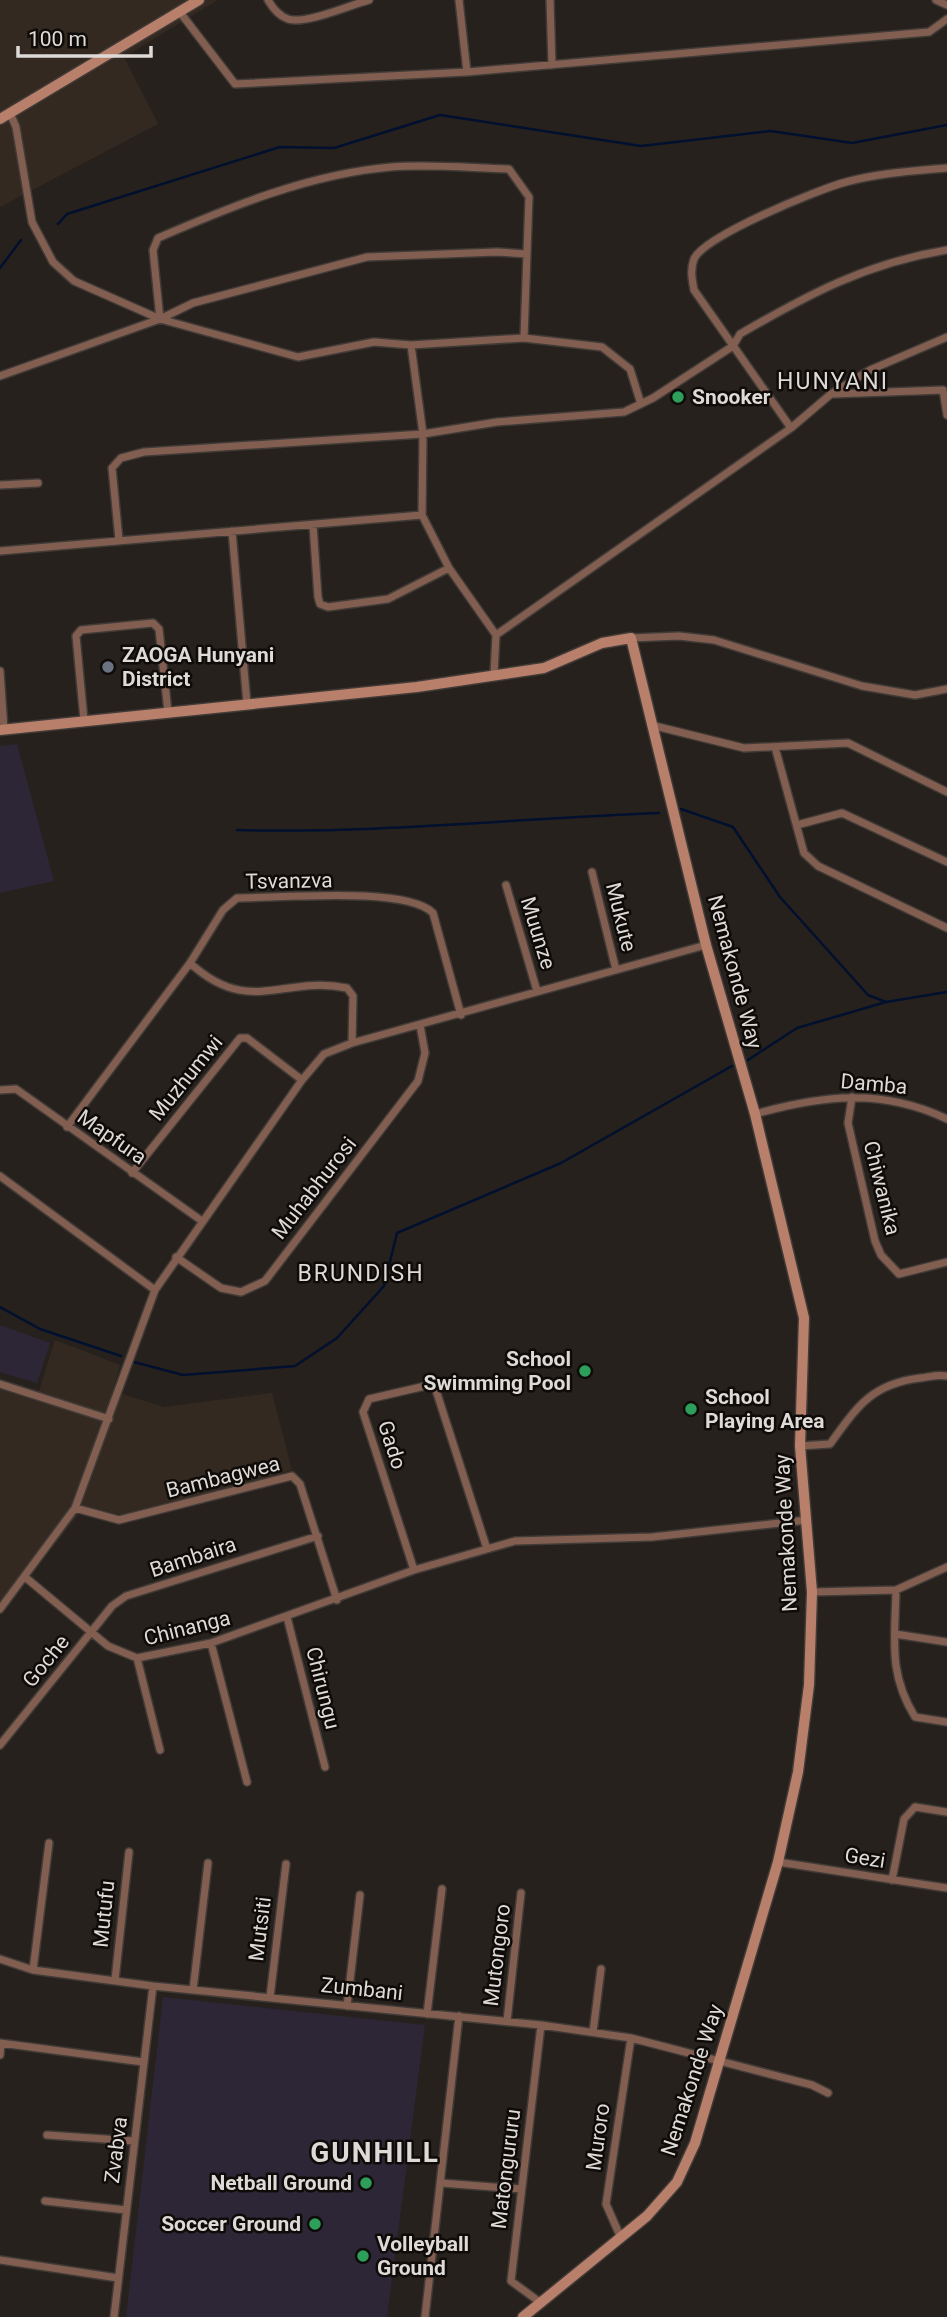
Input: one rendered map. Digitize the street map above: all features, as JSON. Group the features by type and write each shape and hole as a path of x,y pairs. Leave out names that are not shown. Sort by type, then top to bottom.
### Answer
{"street":[{"path":"0,119 199,0"},
{"path":"268,0 273,9 288,19 306,19 369,0"},
{"path":"458,0 467,72"},
{"path":"550,0 552,65"},
{"path":"936,0 947,5"},
{"path":"179,11 235,84 467,72 929,32 947,19"},
{"path":"10,113 16,127 32,222 53,262 74,281 160,319 298,357 374,342 411,345 524,338 601,346 630,369 641,404"},
{"path":"160,319 153,250 158,238 229,207 318,180 391,167 509,169 528,197 524,338"},
{"path":"791,428 694,290 691,273 695,256 710,242 756,218 844,182 883,173 947,168"},
{"path":"119,540 112,468 121,458 144,452 423,434 497,422 624,412 733,346 740,334 816,289 909,256 947,250"},
{"path":"0,376 160,319 193,303 367,257 497,252 527,254"},
{"path":"496,635 791,428 831,394 870,369 947,337"},
{"path":"411,345 423,434 422,515 449,568 496,635 494,674"},
{"path":"831,394 943,390 947,415"},
{"path":"0,485 38,483"},
{"path":"0,551 422,515"},
{"path":"313,525 318,597 320,604 327,607 388,599 449,568"},
{"path":"232,531 247,705"},
{"path":"85,720 76,636 81,629 153,623 159,629 168,712"},
{"path":"0,671 2,730 417,687 544,668 602,643 631,638 679,636 714,640 862,686 915,695 947,689"},
{"name":"Nemakonde Way","path":"523,2317 647,2216 677,2182 695,2143 778,1862 798,1772 809,1685 812,1592 800,1446 804,1318 755,1114 706,945 631,638"},
{"path":"651,725 744,748 848,743 947,792"},
{"path":"775,747 804,853 818,866 947,928"},
{"path":"797,825 842,813 947,862"},
{"name":"Mukute","path":"592,872 616,970"},
{"name":"Muunze","path":"506,885 537,991"},
{"name":"Tsvanzva","path":"67,1127 190,963 223,910 237,898 395,897 424,904 433,913 461,1015"},
{"path":"0,1609 75,1508 155,1290 302,1080 324,1054 352,1043 706,945"},
{"path":"190,963 205,977 246,993 328,984 347,988 353,996 352,1043"},
{"name":"Muhabhurosi","path":"176,1257 221,1288 241,1292 265,1281 418,1082 425,1053 420,1025"},
{"name":"Muzhumwi","path":"132,1173 240,1038 247,1038 302,1080"},
{"name":"Mapfura","path":"0,1090 16,1089 202,1222"},
{"name":"Damba","path":"755,1114 821,1098 852,1097 915,1104 947,1119"},
{"name":"Chiwanika","path":"852,1097 848,1123 881,1255 899,1274 947,1262"},
{"path":"0,1176 155,1290"},
{"path":"800,1446 830,1444 860,1404 874,1392 899,1381 947,1376"},
{"path":"0,1384 109,1419"},
{"name":"Gado","path":"414,1570 363,1412 369,1399 433,1384 486,1549"},
{"name":"Bambagwea","path":"75,1508 119,1520 292,1476 300,1484 337,1600"},
{"name":"Chinanga","path":"25,1577 108,1646 137,1658 211,1643 337,1600 414,1570 515,1541 652,1536 807,1520"},
{"name":"Bambaira","path":"92,1631 113,1606 127,1596 318,1536"},
{"path":"812,1592 896,1590 947,1567"},
{"path":"896,1590 894,1657 899,1691 915,1717 947,1722"},
{"name":"Chirungu","path":"287,1617 325,1767"},
{"name":"Goche","path":"0,1745 92,1631"},
{"path":"895,1634 947,1642"},
{"path":"211,1643 247,1782"},
{"path":"137,1658 160,1750"},
{"path":"892,1880 904,1819 915,1807 947,1812"},
{"path":"33,1970 48,1843"},
{"name":"Mutufu","path":"115,1980 129,1852"},
{"name":"Gezi","path":"778,1862 947,1888"},
{"path":"193,1990 208,1863"},
{"name":"Mutsiti","path":"270,1997 286,1864"},
{"path":"428,2014 442,1889"},
{"name":"Mutongoro","path":"507,2021 521,1893"},
{"path":"347,2006 360,1895"},
{"name":"Zumbani","path":"0,1959 33,1970 153,1986 507,2021 631,2038 812,2085 828,2093"},
{"path":"593,2032 601,1969"},
{"name":"Zvabva","path":"114,2317 153,1986"},
{"path":"425,2317 458,2017"},
{"name":"Matongururu","path":"541,2025 511,2281 541,2302"},
{"name":"Muroro","path":"621,2238 606,2204 631,2038"},
{"path":"0,2055 0,2043 144,2062"},
{"path":"47,2135 134,2141"},
{"path":"441,2183 521,2189"},
{"path":"45,2201 126,2210"},
{"path":"0,2260 118,2278"}],"shaded area":[{"path":"0,0 218,0 124,57 158,124 0,207"},
{"path":"17,744 54,881 0,893 0,746"},
{"path":"0,1325 50,1343 37,1383 0,1372"},
{"path":"55,1340 120,1365 113,1391 164,1407 272,1393 292,1470 127,1516 84,1507 0,1614 0,1379 39,1391"},
{"path":"163,1997 425,2025 387,2317 126,2317"}],"waterway":[{"path":"58,224 67,214 280,147 334,148 440,115 641,146 771,131 852,143 947,125"},
{"path":"0,268 21,240"},
{"path":"681,809 733,827 780,897 868,995 886,1002"},
{"path":"237,830 396,828 659,813"},
{"path":"748,1060 797,1028 886,1002 947,992"},
{"path":"134,1362 183,1375 295,1366 337,1338 384,1286 397,1233 561,1163 732,1066"},
{"path":"0,1307 40,1329 121,1356"}],"place":[{"name":"Snooker","path":"678,397"},
{"name":"ZAOGA Hunyani District","path":"108,667"},
{"name":"School Swimming Pool","path":"585,1371"},
{"name":"School Playing Area","path":"691,1409"},
{"name":"Netball Ground","path":"366,2183"},
{"name":"Soccer Ground","path":"315,2224"},
{"name":"Volleyball Ground","path":"363,2256"}],"district":[{"name":"HUNYANI","path":"833,381"},
{"name":"BRUNDISH","path":"361,1273"},
{"name":"GUNHILL","path":"375,2152"}]}
